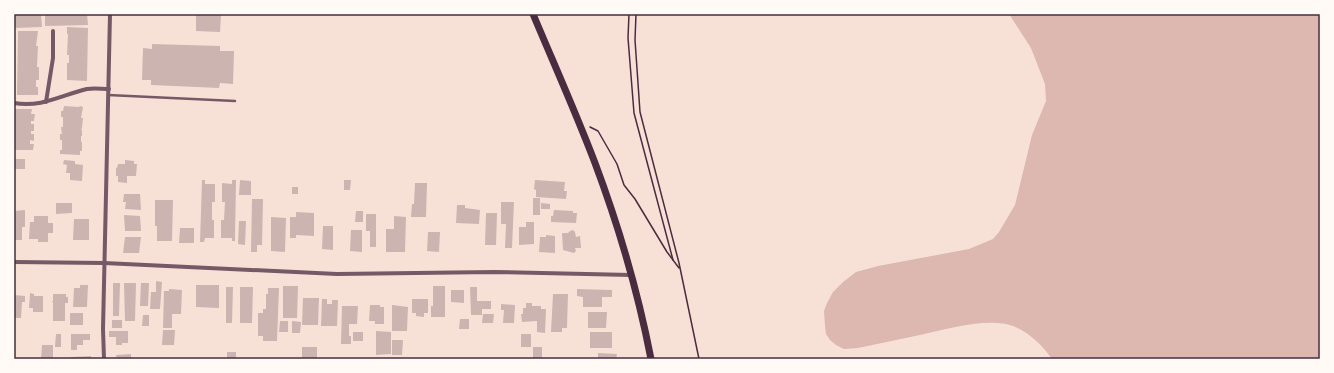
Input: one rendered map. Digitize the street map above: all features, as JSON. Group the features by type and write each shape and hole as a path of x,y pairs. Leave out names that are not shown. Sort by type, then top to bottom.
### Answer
{"main road":[{"path":"533,14 595,163 618,227 643,320 651,359"}],"street":[{"path":"104,359 104,263 110,14"},
{"path":"46,102 52,58 53,31"},
{"path":"14,103 34,104 46,102 88,89 109,89"},
{"path":"14,262 104,263 337,274 494,272 631,275"}],"lane":[{"path":"108,95 235,101"}],"path":[{"path":"629,14 628,38 634,113 673,260"},
{"path":"636,14 635,40 640,112 680,269 699,359"},
{"path":"578,121 598,131 617,164 624,186 635,199 666,252 680,269"}],"shaded area":[{"path":"1009,14 1320,14 1320,359 1052,359 1040,344 1025,332 1013,326 992,323 980,323 955,327 858,348 844,349 830,340 826,334 825,326 824,311 827,303 833,292 856,272 878,266 969,249 993,239 999,232 1015,205 1032,135 1046,101 1045,84 1031,48"}],"building":[{"path":"14,14 41,14 42,27 14,28"},
{"path":"45,14 87,14 88,25 45,26"},
{"path":"196,14 221,14 220,32 196,31"},
{"path":"67,27 88,28 87,81 67,80 67,63 69,63 69,55 67,55"},
{"path":"18,31 38,31 36,46 38,46 37,67 39,67 39,80 36,80 36,87 38,87 38,95 17,95"},
{"path":"152,44 220,46 220,51 234,51 233,84 220,83 219,88 151,85 151,80 142,80 143,48 152,49"},
{"path":"64,106 83,107 81,118 83,118 81,130 82,151 80,151 80,155 60,154 60,150 62,150 62,140 60,140 60,134 62,134 61,127 63,127 63,117 61,117 61,111 63,111"},
{"path":"14,109 32,109 31,114 35,114 34,121 31,121 31,124 34,124 34,131 31,131 31,134 34,134 34,141 30,140 30,144 34,144 33,150 14,150"},
{"path":"14,159 25,159 25,169 14,169"},
{"path":"64,160 75,161 75,164 83,165 82,181 70,180 70,173 66,173 67,165 63,164"},
{"path":"125,160 134,161 134,164 137,164 136,176 127,176 127,183 118,182 116,168 118,164 125,164"},
{"path":"202,180 205,180 205,184 215,184 215,202 212,202 214,238 205,238 204,242 200,242"},
{"path":"232,180 236,180 235,241 232,241 232,238 221,238 221,220 224,220 225,202 222,202 222,183 232,184"},
{"path":"240,180 251,181 251,195 239,195"},
{"path":"344,180 351,180 350,190 344,190"},
{"path":"535,180 565,182 564,191 567,191 566,199 536,197 536,190 534,189"},
{"path":"415,183 427,183 426,217 411,217 412,204 414,204"},
{"path":"292,187 298,187 298,194 292,194"},
{"path":"124,194 140,194 141,210 125,209 126,202 123,202"},
{"path":"533,198 540,198 540,215 533,215"},
{"path":"252,199 263,199 262,245 257,245 257,252 251,252"},
{"path":"155,200 173,200 172,241 157,241 157,226 155,226"},
{"path":"501,202 514,202 512,248 505,248 506,224 501,224"},
{"path":"56,203 72,203 72,213 56,214"},
{"path":"541,203 550,204 550,209 541,209"},
{"path":"457,205 465,205 465,208 480,210 479,224 456,223"},
{"path":"25,210 25,227 22,227 22,240 15,240 14,211"},
{"path":"554,210 573,211 573,213 577,213 576,223 551,222 551,216 553,216"},
{"path":"356,211 363,211 363,222 355,222"},
{"path":"296,212 314,213 314,236 296,235 296,238 290,238 290,217 296,217"},
{"path":"486,213 497,213 496,245 485,245"},
{"path":"366,214 376,214 376,247 370,247 370,231 366,231"},
{"path":"124,215 140,216 141,231 125,231"},
{"path":"34,216 48,216 48,223 53,223 53,233 48,233 48,242 38,242 38,239 29,239 30,222 34,222"},
{"path":"394,216 406,217 405,252 386,252 386,229 394,229"},
{"path":"271,217 286,218 285,252 271,251"},
{"path":"74,219 89,219 89,240 73,240"},
{"path":"239,221 246,221 245,245 238,244"},
{"path":"526,222 534,222 534,244 519,245 519,227 526,227"},
{"path":"323,226 333,226 333,250 322,249"},
{"path":"180,228 194,228 194,243 179,243"},
{"path":"351,230 362,230 362,252 350,251"},
{"path":"573,230 576,237 580,236 581,248 575,248 576,251 574,253 563,250 562,233 568,233"},
{"path":"428,232 440,232 439,252 427,251"},
{"path":"546,235 555,236 555,253 539,252 540,237 546,237"},
{"path":"125,237 141,237 139,253 123,253"},
{"path":"156,281 162,282 160,309 150,309 151,292 156,292"},
{"path":"113,283 120,283 119,316 113,316"},
{"path":"124,283 136,283 135,321 125,321"},
{"path":"141,283 149,283 148,306 140,306"},
{"path":"80,285 88,285 87,307 73,307 74,288 80,288"},
{"path":"196,285 219,285 219,308 196,307"},
{"path":"283,286 298,286 297,318 283,318"},
{"path":"433,286 445,286 445,317 431,317 431,306 433,306"},
{"path":"226,287 233,287 232,323 226,323"},
{"path":"240,287 253,287 252,323 240,323"},
{"path":"470,287 477,287 477,301 491,301 491,309 482,309 482,315 471,315"},
{"path":"268,288 279,288 277,341 263,341 263,336 258,336 258,313 263,313 263,309 266,309 266,294 268,294"},
{"path":"169,289 182,290 181,314 172,314 172,328 163,328 164,291 169,291"},
{"path":"577,289 612,290 612,297 602,297 602,307 583,307 583,297 577,296"},
{"path":"451,290 464,290 464,303 451,302"},
{"path":"30,293 34,294 34,296 43,296 43,312 33,312 33,308 29,308"},
{"path":"53,294 66,294 66,297 68,297 68,303 65,303 65,321 53,321"},
{"path":"553,294 568,294 567,328 562,328 562,332 551,332"},
{"path":"14,295 25,296 25,302 22,302 21,318 14,318"},
{"path":"303,298 319,298 318,325 302,325"},
{"path":"322,299 327,299 327,304 332,304 332,300 338,300 337,326 321,326"},
{"path":"412,299 428,299 428,313 424,313 424,317 416,316 416,313 412,313"},
{"path":"526,303 532,303 532,306 541,306 541,309 546,309 545,333 537,332 537,321 522,322 521,314 523,314 523,308 526,308"},
{"path":"501,304 515,305 514,323 503,323 504,310 501,310"},
{"path":"370,305 380,305 380,307 384,307 384,324 375,324 375,321 369,321"},
{"path":"392,305 408,307 407,331 392,331"},
{"path":"342,306 358,306 357,324 349,324 351,344 341,344"},
{"path":"588,312 607,312 606,328 588,328"},
{"path":"70,313 83,313 83,325 70,325"},
{"path":"483,314 494,314 493,323 482,323"},
{"path":"143,315 149,315 149,326 142,326"},
{"path":"460,319 469,319 469,329 459,329"},
{"path":"112,320 122,320 122,328 112,328"},
{"path":"280,321 288,321 288,332 279,332"},
{"path":"292,321 301,322 300,333 292,333"},
{"path":"163,330 175,330 174,345 162,345"},
{"path":"109,331 128,331 128,343 116,345 116,337 109,337"},
{"path":"376,331 391,332 391,354 376,355"},
{"path":"353,332 363,332 363,341 353,341"},
{"path":"590,332 612,332 612,348 590,348"},
{"path":"56,334 61,334 61,347 55,347"},
{"path":"71,334 90,334 90,340 83,340 83,345 77,345 77,350 71,350"},
{"path":"521,334 531,334 531,347 521,347"},
{"path":"392,340 403,340 402,355 392,355"},
{"path":"42,345 53,345 53,359 41,359"},
{"path":"302,347 317,347 317,359 302,359"},
{"path":"533,347 542,347 542,359 533,359"},
{"path":"227,352 236,352 236,359 227,359"},
{"path":"598,353 617,354 616,359 598,359"},
{"path":"131,354 131,359 117,359 116,355"},
{"path":"91,356 91,359 71,359 71,357"}]}
